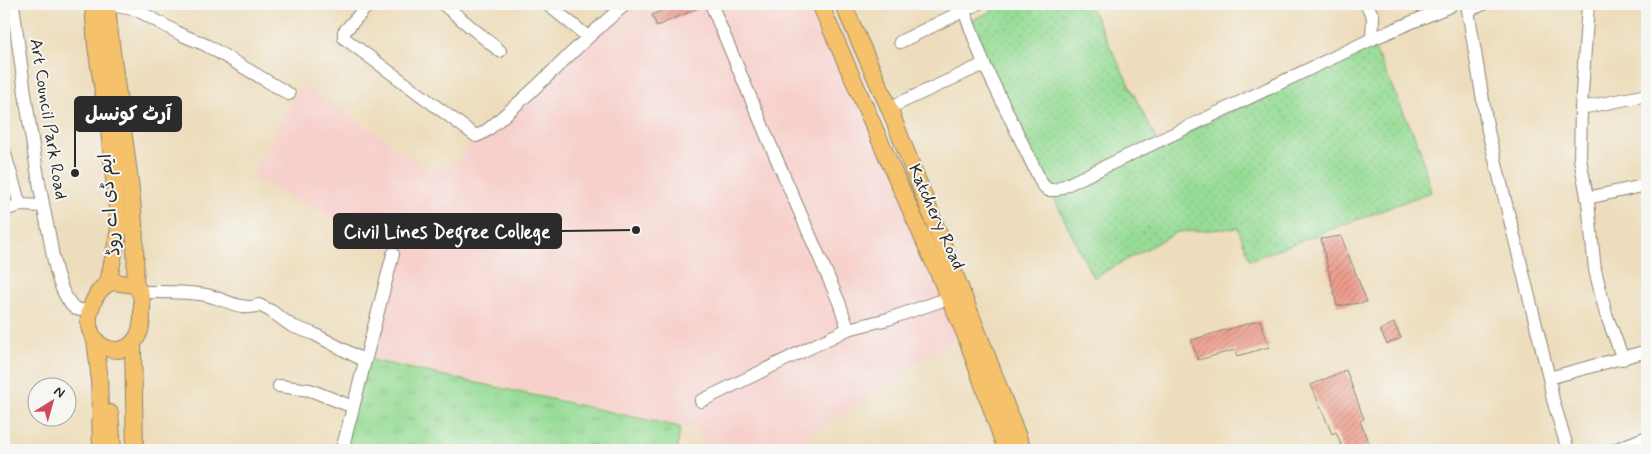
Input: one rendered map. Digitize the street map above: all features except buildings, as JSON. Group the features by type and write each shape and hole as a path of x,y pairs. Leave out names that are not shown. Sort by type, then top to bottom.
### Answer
{"main road":[{"name":"ایم ڈی اے روڈ","path":"94,4 96,46 109,130 119,229 108,283"},
{"name":"ایم ڈی اے روڈ","path":"107,4 110,44 136,228 137,289"},
{"name":"Katchery Road","path":"820,4 896,175 956,296"},
{"name":"Katchery Road","path":"842,4 889,108 912,168 956,296 978,351 1023,450"},
{"path":"850,69 868,60"},
{"path":"896,175 912,168"},
{"path":"113,450 106,371 99,343 90,330 88,320 95,296 108,283 124,282 137,289 142,318 140,331 128,346 124,450"},
{"path":"99,343 112,350 128,346"},
{"path":"99,343 101,450"},
{"path":"128,346 135,450"},
{"name":"Katchery Road","path":"978,351 1006,450"}],"street":[{"name":"Art Council Park Road","path":"13,4 43,206 55,266 66,297 71,305 78,310 90,310"},
{"path":"107,4 137,7 182,35 206,45 289,94"},
{"path":"369,4 344,32 344,38 476,136 532,92 618,6"},
{"path":"443,4 500,51"},
{"path":"547,4 588,37"},
{"path":"711,4 839,302 848,329"},
{"path":"900,42 977,4"},
{"path":"1366,4 1373,16 1372,39"},
{"path":"1484,4 1468,7 1488,131 1550,378 1552,400 1568,450"},
{"path":"1588,4 1581,108 1580,159 1587,198 1595,270 1606,314 1623,359"},
{"path":"964,11 984,64 1042,184 1048,190 1056,190 1372,39 1450,6"},
{"path":"889,108 984,64"},
{"path":"1581,108 1647,95"},
{"path":"4,151 20,205"},
{"path":"1587,198 1647,185"},
{"path":"4,210 20,205 43,206"},
{"path":"342,450 393,254"},
{"path":"137,289 205,295 242,306 255,307 259,305 292,326 314,334 365,361"},
{"path":"701,401 848,329 888,319 956,296"},
{"path":"1550,378 1647,351"},
{"path":"279,386 310,390 353,408"},
{"path":"1614,450 1647,437"}],"shaded area":[{"path":"626,4 821,4 965,334 921,360 790,450 709,450 694,428 366,356 393,254 313,207 251,177 302,83 432,172 458,160 476,136"}],"green space":[{"path":"1007,4 1089,4 1159,145 1373,45 1419,146 1431,192 1250,260 1238,228 1177,232 1093,278 968,22"},
{"path":"362,358 680,427 677,450 340,450"}],"place":[{"name":"آرٹ کونسل","path":"75,173"},
{"name":"Civil Lines Degree College","path":"636,230"}]}
